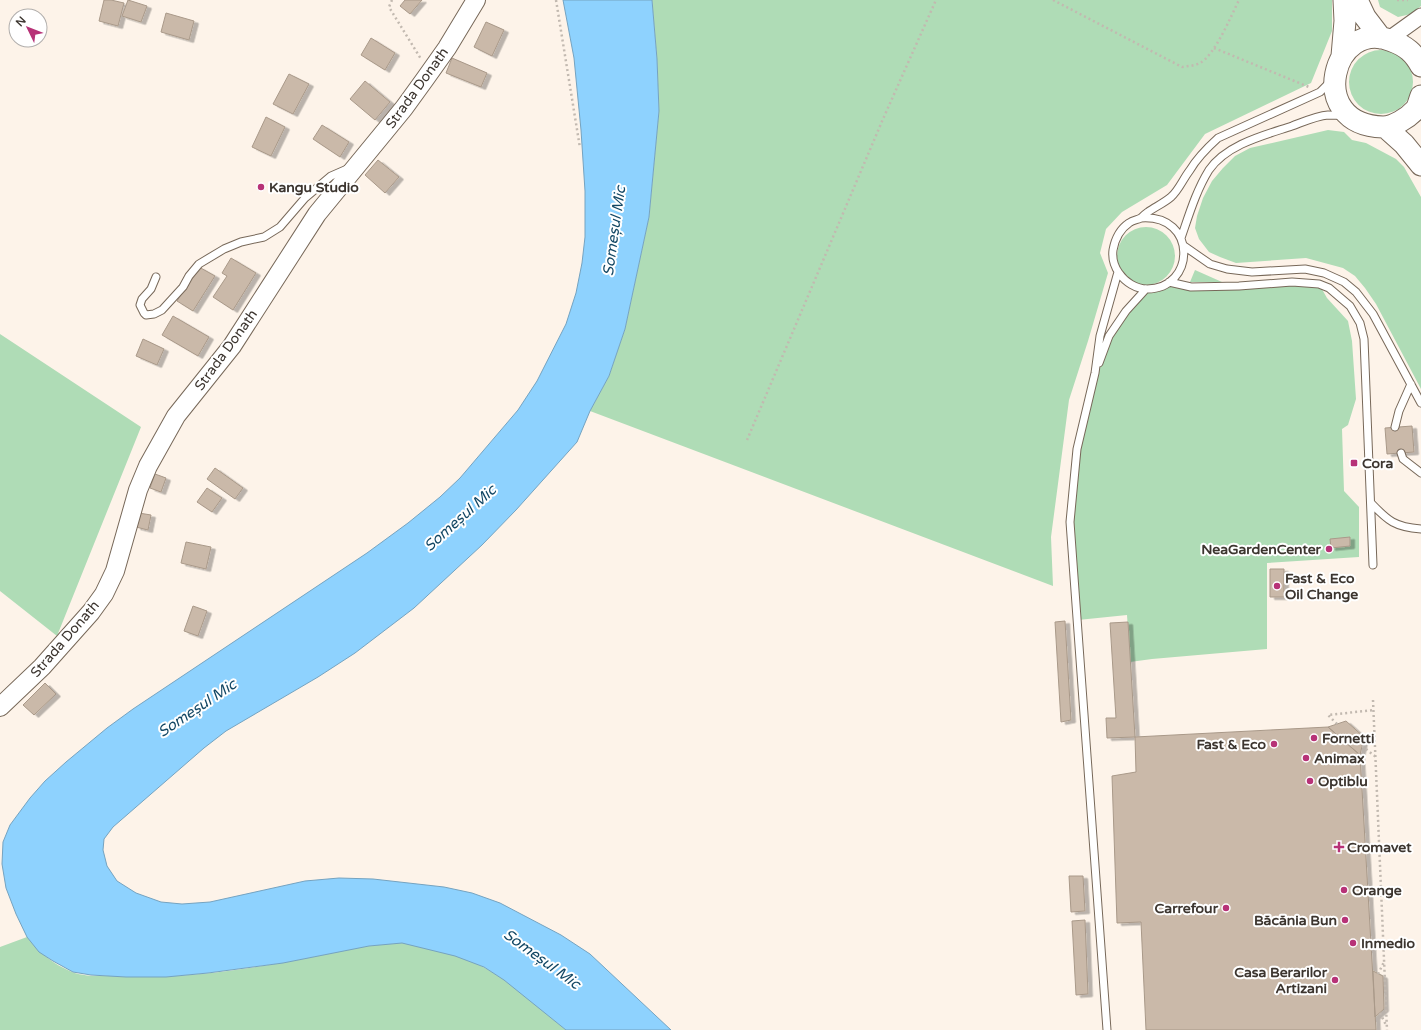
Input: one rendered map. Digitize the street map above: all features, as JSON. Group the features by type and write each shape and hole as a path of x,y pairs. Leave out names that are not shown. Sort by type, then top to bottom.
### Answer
{"main road":[{"path":"1342,56 1345,21 1344,0"},
{"path":"1357,0 1365,17 1385,38 1409,50 1417,58 1421,66"},
{"path":"1385,38 1363,40 1353,46 1342,56 1337,66 1335,76 1335,93 1340,105 1350,116 1365,124 1385,127 1396,123 1416,109 1421,96"},
{"path":"1385,127 1404,144 1421,165"}],"street":[{"name":"Strada Donath","path":"0,707 42,667 91,612 104,594 115,571 138,490 148,466 176,416 232,346 317,214 404,108 446,48 476,0"},
{"path":"1385,38 1421,16"}],"lane":[{"path":"1141,218 1151,217 1160,219 1170,224 1176,230 1184,246 1184,256 1181,267 1176,276 1158,288 1146,289 1131,284 1118,272 1112,254 1114,242 1120,231 1130,222 1141,218 1171,198 1194,164 1218,138 1320,92 1335,76"},
{"path":"1181,238 1201,184 1216,162 1228,152 1261,137 1326,115 1350,116"},
{"path":"156,277 151,289 140,305 146,315 154,314 162,310 183,286 193,269 199,264 224,249 241,242 264,236 280,227 304,198 331,176 357,166"},
{"path":"1184,246 1210,264 1226,269 1252,272 1305,270 1324,273 1344,282 1356,292 1373,314 1421,403"},
{"path":"1107,1030 1070,522 1077,449 1095,373 1100,336 1118,272"},
{"path":"1168,282 1191,287 1261,285 1292,282 1319,284 1329,288 1350,306 1360,323 1364,339 1373,565"},
{"path":"1095,373 1110,336 1126,311 1146,289"},
{"path":"1395,427 1399,411 1411,384"},
{"path":"1401,453 1403,459 1421,473"},
{"path":"1371,503 1382,515 1393,523 1407,528 1421,529"}],"path":[{"path":"392,0 389,7 429,72"},
{"path":"556,0 580,148"},
{"path":"747,440 883,119 936,0"},
{"path":"1053,0 1182,67 1192,66 1200,62 1214,48 1240,0"},
{"path":"1397,0 1408,0"},
{"path":"1214,48 1320,92"},
{"path":"1374,700 1387,1028"},
{"path":"1337,724 1328,716 1374,710"},
{"path":"1362,746 1376,757"},
{"path":"1378,974 1384,961"},
{"path":"1380,1013 1387,1028"}],"green space":[{"path":"652,0 1332,0 1332,31 1311,83 1205,134 1167,185 1122,212 1106,229 1100,253 1108,273 1069,400 1051,537 1053,586 590,411 609,376 625,329 649,217 659,111 657,59"},
{"path":"1378,0 1421,0 1421,6 1411,14 1398,17 1380,7"},
{"path":"1381,50 1393,53 1404,59 1410,70 1413,82 1410,94 1404,105 1393,111 1381,114 1369,111 1358,105 1352,94 1349,82 1352,70 1358,59 1369,53"},
{"path":"1328,130 1344,132 1352,140 1366,143 1396,159 1404,167 1421,197 1421,389 1376,304 1355,276 1343,268 1306,258 1236,263 1209,252 1199,239 1195,228 1203,198 1212,181 1235,156 1250,148"},
{"path":"1140,227 1152,227 1167,235 1175,250 1175,262 1167,277 1152,285 1140,285 1125,277 1117,262 1117,250 1125,235"},
{"path":"1195,270 1222,282 1190,282"},
{"path":"1169,282 1191,287 1319,284 1327,298 1348,321 1352,341 1356,399 1348,425 1342,429 1344,491 1359,507 1359,557 1267,563 1267,649 1130,662 1127,615 1078,620 1070,522 1077,449 1095,373 1109,336 1146,289"},
{"path":"0,334 141,427 57,636 0,591"},
{"path":"27,937 53,962 77,974 140,977 191,975 242,969 369,946 404,943 435,949 476,963 496,974 517,989 566,1030 0,1030 0,947"}],"water":[{"name":"Someșul Mic","path":"563,0 652,0 657,59 659,111 649,217 625,329 609,376 590,411 577,442 516,510 482,545 414,608 355,653 318,677 226,731 204,748 113,827 104,839 103,850 107,866 117,881 136,893 161,902 182,904 210,902 305,881 339,878 373,879 444,887 472,893 500,903 561,935 590,954 671,1030 566,1030 504,980 484,967 455,956 402,943 369,946 283,963 166,977 126,977 91,975 73,972 39,952 27,937 6,888 2,864 3,842 10,825 30,798 45,781 107,728 133,709 367,553 440,497 460,478 518,410 537,381 566,324 576,293 582,263 585,237 585,191 574,58"}],"building":[{"path":"104,0 124,3 118,26 99,21"},
{"path":"128,0 147,6 141,22 122,16"},
{"path":"405,0 422,0 410,14 400,6"},
{"path":"166,13 194,21 189,40 161,32"},
{"path":"486,22 504,30 492,56 474,47"},
{"path":"371,38 395,53 385,70 361,55"},
{"path":"452,58 487,73 481,87 446,73"},
{"path":"289,74 309,84 293,114 273,104"},
{"path":"365,81 390,102 375,120 350,99"},
{"path":"266,117 285,127 271,156 252,147"},
{"path":"322,125 349,142 340,157 313,139"},
{"path":"378,160 399,177 385,193 365,175"},
{"path":"231,258 256,273 233,310 213,297 227,276 222,273"},
{"path":"199,267 215,276 193,311 177,301"},
{"path":"173,316 209,337 198,356 162,335"},
{"path":"143,339 164,349 157,365 136,356"},
{"path":"1412,426 1414,452 1387,454 1385,428"},
{"path":"215,468 243,488 235,499 207,479"},
{"path":"155,474 166,478 161,492 150,488"},
{"path":"207,488 222,498 212,512 197,502"},
{"path":"139,513 151,515 148,530 136,527"},
{"path":"1350,537 1350,546 1331,548 1330,539"},
{"path":"186,542 211,547 206,569 181,563"},
{"name":"Fast & Eco Oil Change","path":"1270,569 1284,569 1284,597 1270,597"},
{"path":"193,606 207,611 198,636 184,631"},
{"path":"1065,621 1071,720 1061,722 1055,622"},
{"path":"1128,622 1135,737 1107,738 1106,718 1116,718 1110,623"},
{"path":"45,683 56,694 34,715 23,705"},
{"path":"1346,721 1364,737 1360,755 1328,727"},
{"path":"1328,727 1360,755 1376,1030 1146,1030 1141,922 1117,923 1112,776 1136,772 1135,737"},
{"path":"1069,876 1083,876 1085,911 1071,912"},
{"path":"1085,920 1088,994 1076,995 1072,921"},
{"path":"1373,971 1383,976 1384,1009 1375,1017"}],"place":[{"name":"Kangu Studio","path":"261,187"},
{"name":"Cora","path":"1354,463"},
{"name":"NeaGardenCenter","path":"1329,549"},
{"name":"Fast & Eco Oil Change","path":"1277,586"},
{"name":"Fornetti","path":"1314,738"},
{"name":"Fast & Eco","path":"1274,744"},
{"name":"Animax","path":"1306,758"},
{"name":"Optiblu","path":"1310,781"},
{"name":"Cromavet","path":"1339,847"},
{"name":"Orange","path":"1344,890"},
{"name":"Carrefour","path":"1226,908"},
{"name":"Băcănia Bun","path":"1345,920"},
{"name":"Inmedio","path":"1353,943"},
{"name":"Casa Berarilor Artizani","path":"1335,980"}]}
